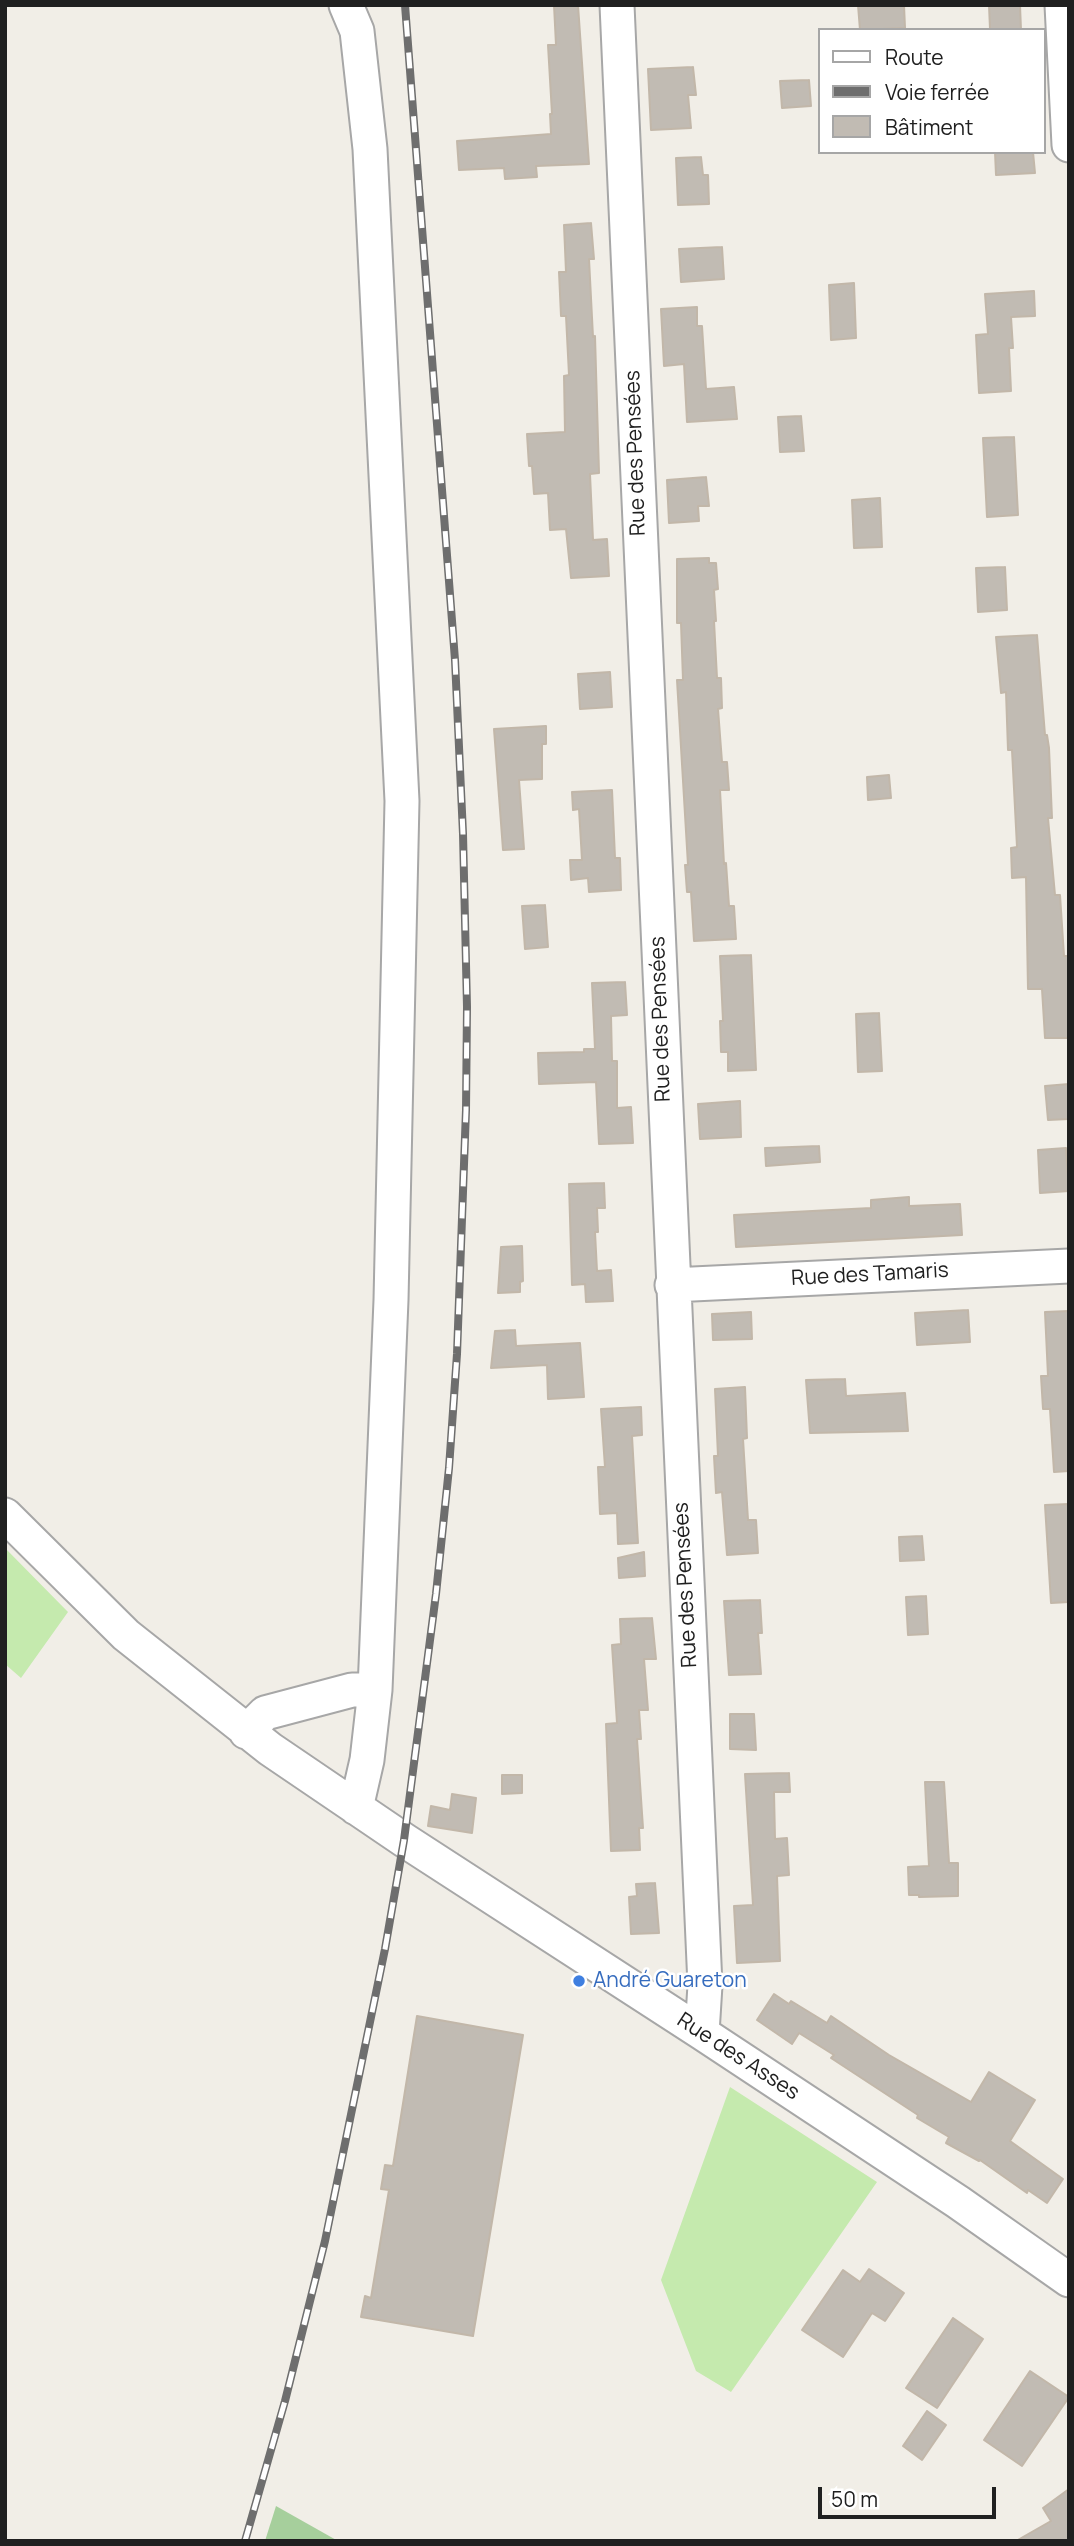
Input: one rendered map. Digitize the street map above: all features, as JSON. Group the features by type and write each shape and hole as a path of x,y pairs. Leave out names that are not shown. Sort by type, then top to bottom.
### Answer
{"street":[{"path":"346,5 357,31 370,149 402,801 391,1300 375,1690 367,1760 356,1808"},
{"name":"Rue des Pensées","path":"617,5 705,1985 702,2033"},
{"path":"1062,5 1069,145"},
{"name":"Rue des Tamaris","path":"672,1285 1069,1266"},
{"name":"Rue des Asses","path":"5,1516 126,1635 246,1732 404,1840 958,2202 1069,2280"},
{"path":"246,1732 265,1713 352,1690 375,1690"}],"green space":[{"path":"5,1548 68,1612 21,1678 5,1664"},
{"path":"730,2087 877,2182 731,2392 696,2371 661,2280"},
{"path":"276,2506 338,2541 265,2541"}],"building":[{"path":"554,5 578,5 589,164 536,166 537,177 505,179 504,168 459,170 457,141 551,134 548,45 556,45"},
{"path":"858,5 904,5 905,28 860,28"},
{"path":"989,5 1020,5 1021,28 990,28"},
{"path":"693,67 696,95 688,95 691,128 651,130 648,69"},
{"path":"809,80 811,106 782,108 780,81"},
{"path":"995,154 1033,154 1035,173 996,175"},
{"path":"701,157 703,175 708,175 709,204 678,205 676,158"},
{"path":"591,223 594,259 589,259 593,337 595,336 599,473 590,474 593,540 607,539 609,576 571,578 566,529 550,530 548,493 534,494 527,434 565,432 564,376 569,375 566,316 561,316 559,272 566,272 564,225"},
{"path":"722,247 724,279 681,282 679,249"},
{"path":"854,283 856,338 831,340 829,285"},
{"path":"1034,291 1035,316 1011,317 1011,391 979,393 976,335 988,334 985,294"},
{"path":"697,307 697,326 702,326 706,389 734,387 737,419 687,422 684,364 664,366 661,309"},
{"path":"801,416 804,451 780,452 778,417"},
{"path":"1014,437 1018,515 987,517 983,438"},
{"path":"706,477 709,506 698,506 699,521 669,523 667,480"},
{"path":"880,498 882,547 854,548 852,500"},
{"path":"709,558 709,563 716,563 718,589 714,590 714,621 717,678 721,678 722,708 718,709 722,762 727,762 729,790 720,790 724,864 726,863 729,906 734,906 736,939 694,941 691,892 687,892 685,865 688,865 677,680 683,680 681,623 677,623 677,559"},
{"path":"1005,567 1007,610 978,612 976,568"},
{"path":"1037,635 1045,735 1049,748 1052,818 1048,818 1055,895 1060,895 1064,956 1069,956 1069,1038 1045,1038 1042,989 1028,989 1026,877 1012,878 1011,848 1017,847 1012,750 1008,750 1006,692 1001,693 996,637"},
{"path":"610,672 612,707 580,709 578,674"},
{"path":"546,726 546,744 542,744 542,779 519,780 524,849 503,850 494,729"},
{"path":"889,775 891,798 868,800 867,777"},
{"path":"612,790 615,858 620,858 621,890 589,892 588,878 571,880 570,860 582,860 579,809 573,810 572,792"},
{"path":"545,905 548,947 525,949 522,906"},
{"path":"751,955 756,1070 728,1071 728,1052 721,1052 720,1021 723,1021 720,956"},
{"path":"625,982 627,1015 611,1016 612,1061 617,1061 617,1108 631,1107 633,1143 599,1144 596,1082 539,1084 538,1053 584,1052 584,1049 595,1049 592,983"},
{"path":"879,1013 882,1071 858,1072 856,1014"},
{"path":"1069,1084 1069,1119 1048,1120 1045,1086"},
{"path":"740,1101 741,1137 700,1139 698,1104"},
{"path":"819,1146 820,1162 766,1166 765,1148"},
{"path":"1066,1148 1069,1191 1040,1193 1038,1150"},
{"path":"604,1183 605,1208 597,1208 598,1232 595,1232 597,1271 611,1270 613,1301 586,1302 585,1284 572,1285 569,1184"},
{"path":"909,1197 909,1206 960,1204 962,1235 736,1247 734,1215 871,1208 871,1200"},
{"path":"522,1246 523,1281 520,1282 520,1292 498,1293 501,1247"},
{"path":"968,1310 970,1342 917,1345 915,1313"},
{"path":"1069,1311 1069,1471 1054,1472 1050,1409 1043,1409 1041,1376 1048,1376 1045,1312"},
{"path":"751,1312 752,1339 713,1340 712,1314"},
{"path":"515,1330 516,1346 580,1343 584,1397 548,1399 547,1365 491,1368 495,1331"},
{"path":"845,1379 846,1396 905,1393 908,1431 810,1433 806,1380"},
{"path":"745,1387 747,1438 743,1439 748,1520 756,1520 758,1553 727,1555 722,1492 716,1493 714,1456 718,1456 715,1389"},
{"path":"641,1407 642,1435 632,1436 638,1543 618,1544 617,1513 600,1514 598,1467 605,1467 601,1409"},
{"path":"1069,1504 1069,1602 1051,1603 1045,1505"},
{"path":"922,1536 924,1560 900,1561 899,1537"},
{"path":"644,1552 645,1576 619,1578 618,1558"},
{"path":"926,1596 928,1634 908,1635 906,1597"},
{"path":"760,1600 762,1633 758,1633 761,1674 729,1675 724,1601"},
{"path":"652,1618 656,1659 644,1659 648,1710 639,1710 641,1739 637,1739 643,1828 639,1828 640,1850 611,1851 606,1724 617,1723 612,1645 621,1644 620,1619"},
{"path":"730,1714 754,1714 756,1750 730,1749"},
{"path":"789,1773 790,1792 774,1792 775,1839 787,1838 789,1875 777,1876 780,1961 737,1963 734,1906 753,1905 745,1774"},
{"path":"502,1775 522,1775 522,1793 502,1794"},
{"path":"925,1782 944,1782 949,1863 958,1863 958,1896 909,1895 908,1867 929,1866"},
{"path":"452,1794 476,1798 472,1833 428,1826 431,1806 450,1810"},
{"path":"655,1883 659,1933 631,1934 629,1897 637,1896 636,1884"},
{"path":"774,1994 827,2023 831,2016 889,2055 971,2102 989,2072 1035,2100 1010,2141 1063,2179 1047,2203 1028,2190 1027,2193 980,2160 946,2143 949,2137 831,2058 834,2055 799,2033 792,2044 757,2020"},
{"path":"417,2016 523,2035 473,2336 361,2317 365,2296 371,2298 389,2190 381,2189 385,2165 393,2166"},
{"path":"869,2269 904,2293 885,2321 872,2313 843,2357 802,2330 843,2270 860,2282"},
{"path":"953,2318 983,2339 937,2408 906,2388"},
{"path":"1030,2371 1069,2397 1022,2466 984,2440"},
{"path":"927,2411 946,2425 922,2460 903,2446"},
{"path":"1069,2489 1069,2541 1016,2541 1051,2521 1043,2508"}],"railway":[{"path":"245,2541 285,2401 325,2241 385,1949 404,1840 436,1594 457,1354 466,1110 467,1007 463,834 455,660 405,5"}],"place":[{"name":"André Guareton","path":"579,1981"}]}
